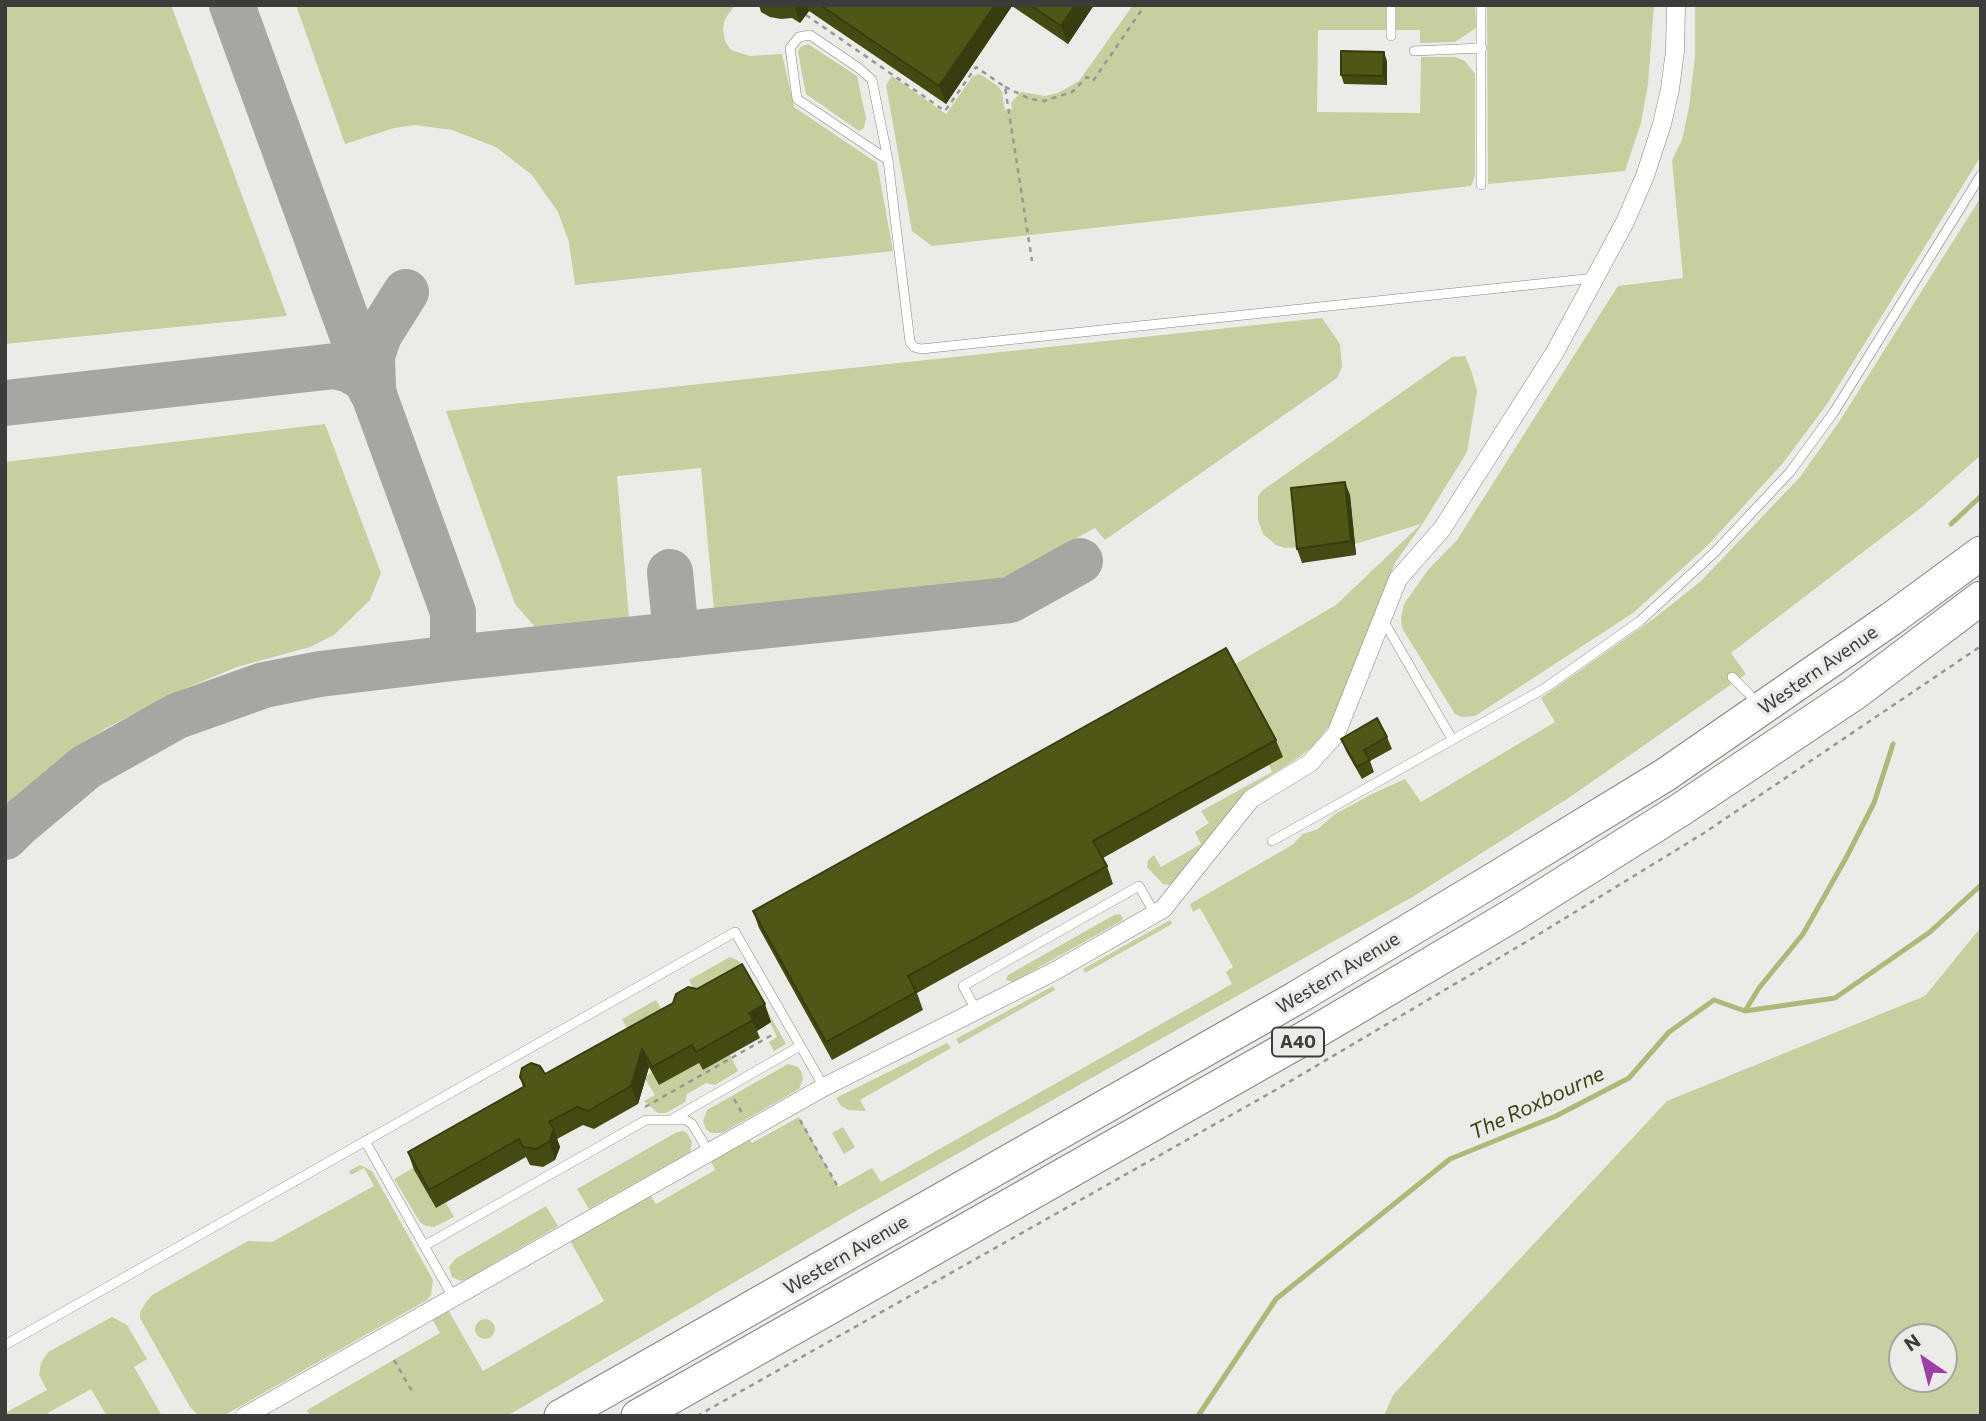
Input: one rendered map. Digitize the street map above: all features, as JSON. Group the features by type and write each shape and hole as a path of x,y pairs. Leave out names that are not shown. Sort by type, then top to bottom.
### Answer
{"highway":[{"name":"Western Avenue","path":"561,1416 1296,999 1665,775 1891,620 1978,554"},
{"name":"Western Avenue","path":"638,1416 1310,1035 1513,915 1680,810 1855,693 1981,598"},
{"path":"1936,633 1981,605"}],"street":[{"path":"245,1416 824,1087 1055,971 1163,909 1251,799 1310,763 1336,734 1398,579 1442,529 1555,352 1630,211 1645,176 1662,124 1675,51 1676,5"}],"lane":[{"path":"1391,5 1391,36"},
{"path":"1481,5 1481,185"},
{"path":"888,160 797,99 790,48 799,37 810,35 872,80 888,160 910,342 921,349 1595,278"},
{"path":"1414,51 1482,48"},
{"path":"1272,841 1545,688 1630,628 1715,552 1790,472 1834,412 1981,175"},
{"path":"1382,619 1452,739"},
{"path":"1732,677 1760,710"},
{"path":"976,1010 962,986 1139,886 1155,914"},
{"path":"5,1345 735,932 824,1087"},
{"path":"672,1119 800,1046"},
{"path":"424,1246 646,1121 686,1120 692,1124 709,1152"},
{"path":"365,1141 453,1297"}],"path":[{"path":"806,15 945,111 976,67 1005,87 1030,99 1044,101 1072,92 1087,77 1093,81 1145,5"},
{"path":"1005,87 1032,261"},
{"path":"1872,721 1981,646"},
{"path":"639,1110 772,1035"},
{"path":"691,1081 696,1089"},
{"path":"727,1087 750,1129"},
{"path":"797,1115 838,1187"},
{"path":"394,1360 413,1393"}],"green space":[{"path":"5,5 171,5 287,316 5,344"},
{"path":"296,5 735,5 725,19 723,29 725,41 731,50 750,56 782,54 794,107 877,163 893,251 575,285 569,242 558,212 532,175 496,147 452,130 415,125 394,128 345,144"},
{"path":"1133,5 1475,5 1476,28 1455,42 1420,43 1420,30 1318,30 1317,112 1420,113 1421,57 1455,57 1465,61 1475,74 1475,176 1471,186 932,246 912,231 886,85 892,76 946,114 973,76 980,74 998,86 1002,92 1005,110 1012,109 1011,103 1021,92 1045,96 1058,93 1079,81"},
{"path":"1487,5 1654,5 1648,84 1641,123 1625,171 1488,184"},
{"path":"1695,5 1981,5 1981,156 1827,404 1783,463 1708,545 1633,613 1475,716 1462,717 1455,714 1402,628 1404,604 1428,570 1457,540 1618,286 1683,278 1672,160 1682,140 1689,107 1695,56"},
{"path":"808,44 857,76 866,118 864,128 859,131 806,94 798,52 800,47"},
{"path":"1981,197 1981,455 1922,507 1731,653 1746,674 1570,797 1414,896 847,1216 507,1416 310,1416 307,1410 440,1333 431,1317 447,1308 483,1371 604,1301 569,1239 649,1193 656,1204 715,1170 710,1159 748,1137 752,1143 799,1117 838,1187 872,1168 881,1182 1232,984 1226,972 1233,967 1200,908 1193,912 1190,904 1292,845 1303,834 1318,829 1335,814 1372,794 1405,779 1421,802 1555,722 1541,698 1656,617 1701,581 1800,477 1839,422"},
{"path":"1322,318 1340,344 1342,367 1337,378 1105,540 1095,528 1000,580 714,610 701,468 617,476 629,618 535,627 515,604 446,411"},
{"path":"1465,356 1477,391 1467,452 1423,523 1395,563 1332,722 1314,745 1301,756 1246,791 1174,882 1171,885 1163,884 1147,867 1148,860 1154,855 1161,867 1201,844 1195,832 1209,823 1201,811 1272,772 1269,765 1283,757 1232,666 1336,605 1421,524 1355,544 1285,548 1276,545 1263,534 1258,520 1258,496 1452,357"},
{"path":"325,424 381,573 370,600 334,635 310,647 237,667 186,688 106,728 59,760 5,807 5,462"},
{"path":"1120,914 1123,918 1121,921 1013,982 1006,980 1008,975"},
{"path":"1170,920 1172,924 1085,973 1083,969"},
{"path":"1981,927 1981,1416 1384,1416 1393,1395 1667,1101 1925,996"},
{"path":"730,957 739,961 786,1044 774,1051 769,1042 777,1037 771,1022 704,1007 689,980"},
{"path":"1053,986 1055,990 959,1044 956,1039"},
{"path":"656,1000 671,1026 636,1045 622,1019"},
{"path":"947,1043 951,1048 860,1100 866,1111 848,1110 841,1106 836,1098"},
{"path":"730,1055 738,1071 715,1085 706,1083 687,1094 685,1102 666,1113 658,1113 644,1101 655,1095 644,1077 652,1072 659,1085 699,1063 703,1070"},
{"path":"788,1064 798,1067 802,1073 799,1089 722,1133 711,1133 706,1129 703,1121 707,1110"},
{"path":"843,1127 855,1147 844,1154 832,1133"},
{"path":"683,1131 692,1142 690,1152 589,1209 577,1189"},
{"path":"360,1165 372,1171 433,1280 431,1295 427,1300 223,1416 203,1416 196,1413 190,1407 140,1318 140,1312 147,1301 152,1295 248,1241 272,1242 374,1186 364,1168 351,1175 349,1171"},
{"path":"413,1168 436,1208 446,1203 454,1217 434,1227 420,1222 394,1179"},
{"path":"546,1206 558,1226 467,1279 461,1281 452,1277 449,1267 455,1259"},
{"path":"112,1317 127,1325 147,1359 134,1367 162,1416 107,1416 91,1389 48,1413 49,1416 7,1416 5,1413 47,1390 39,1375 41,1363 48,1352"},
{"path":"485,1319 492,1322 495,1329 492,1336 485,1339 478,1336 475,1329 478,1322"}],"building":[{"path":"820,5 995,5 939,86"},
{"path":"1030,5 1075,5 1061,26"},
{"path":"1341,51 1384,52 1383,76 1341,75"},
{"path":"1345,482 1351,541 1297,549 1291,488"},
{"path":"1226,648 1276,740 1093,841 1107,866 908,976 916,992 826,1042 753,911"},
{"path":"1377,718 1387,737 1364,750 1370,760 1357,767 1341,739"},
{"path":"742,964 765,1004 749,1013 753,1020 696,1052 692,1045 652,1067 642,1049 631,1086 588,1111 577,1107 549,1122 554,1129 549,1142 536,1149 523,1147 519,1139 429,1190 408,1152 525,1086 520,1077 522,1068 531,1063 540,1066 545,1074 673,1003 676,994 688,987 697,989"}],"waterway":[{"name":"The Roxbourne","path":"1951,524 1981,496"},
{"name":"The Roxbourne","path":"1198,1416 1276,1299 1450,1159 1556,1116 1629,1078 1669,1032 1714,1000 1745,1011 1759,988 1803,934 1846,858 1874,803 1893,744"},
{"path":"1745,1011 1835,998 1930,932 1981,885"}],"taxiway":[{"path":"232,5 453,612 453,658"},
{"path":"373,388 372,357 379,335 406,292"},
{"path":"5,403 335,366 350,370 365,379 375,397"},
{"path":"5,837 86,767 177,716 264,685 320,674 453,658 1010,600 1080,561"},
{"path":"670,572 676,635"}]}
